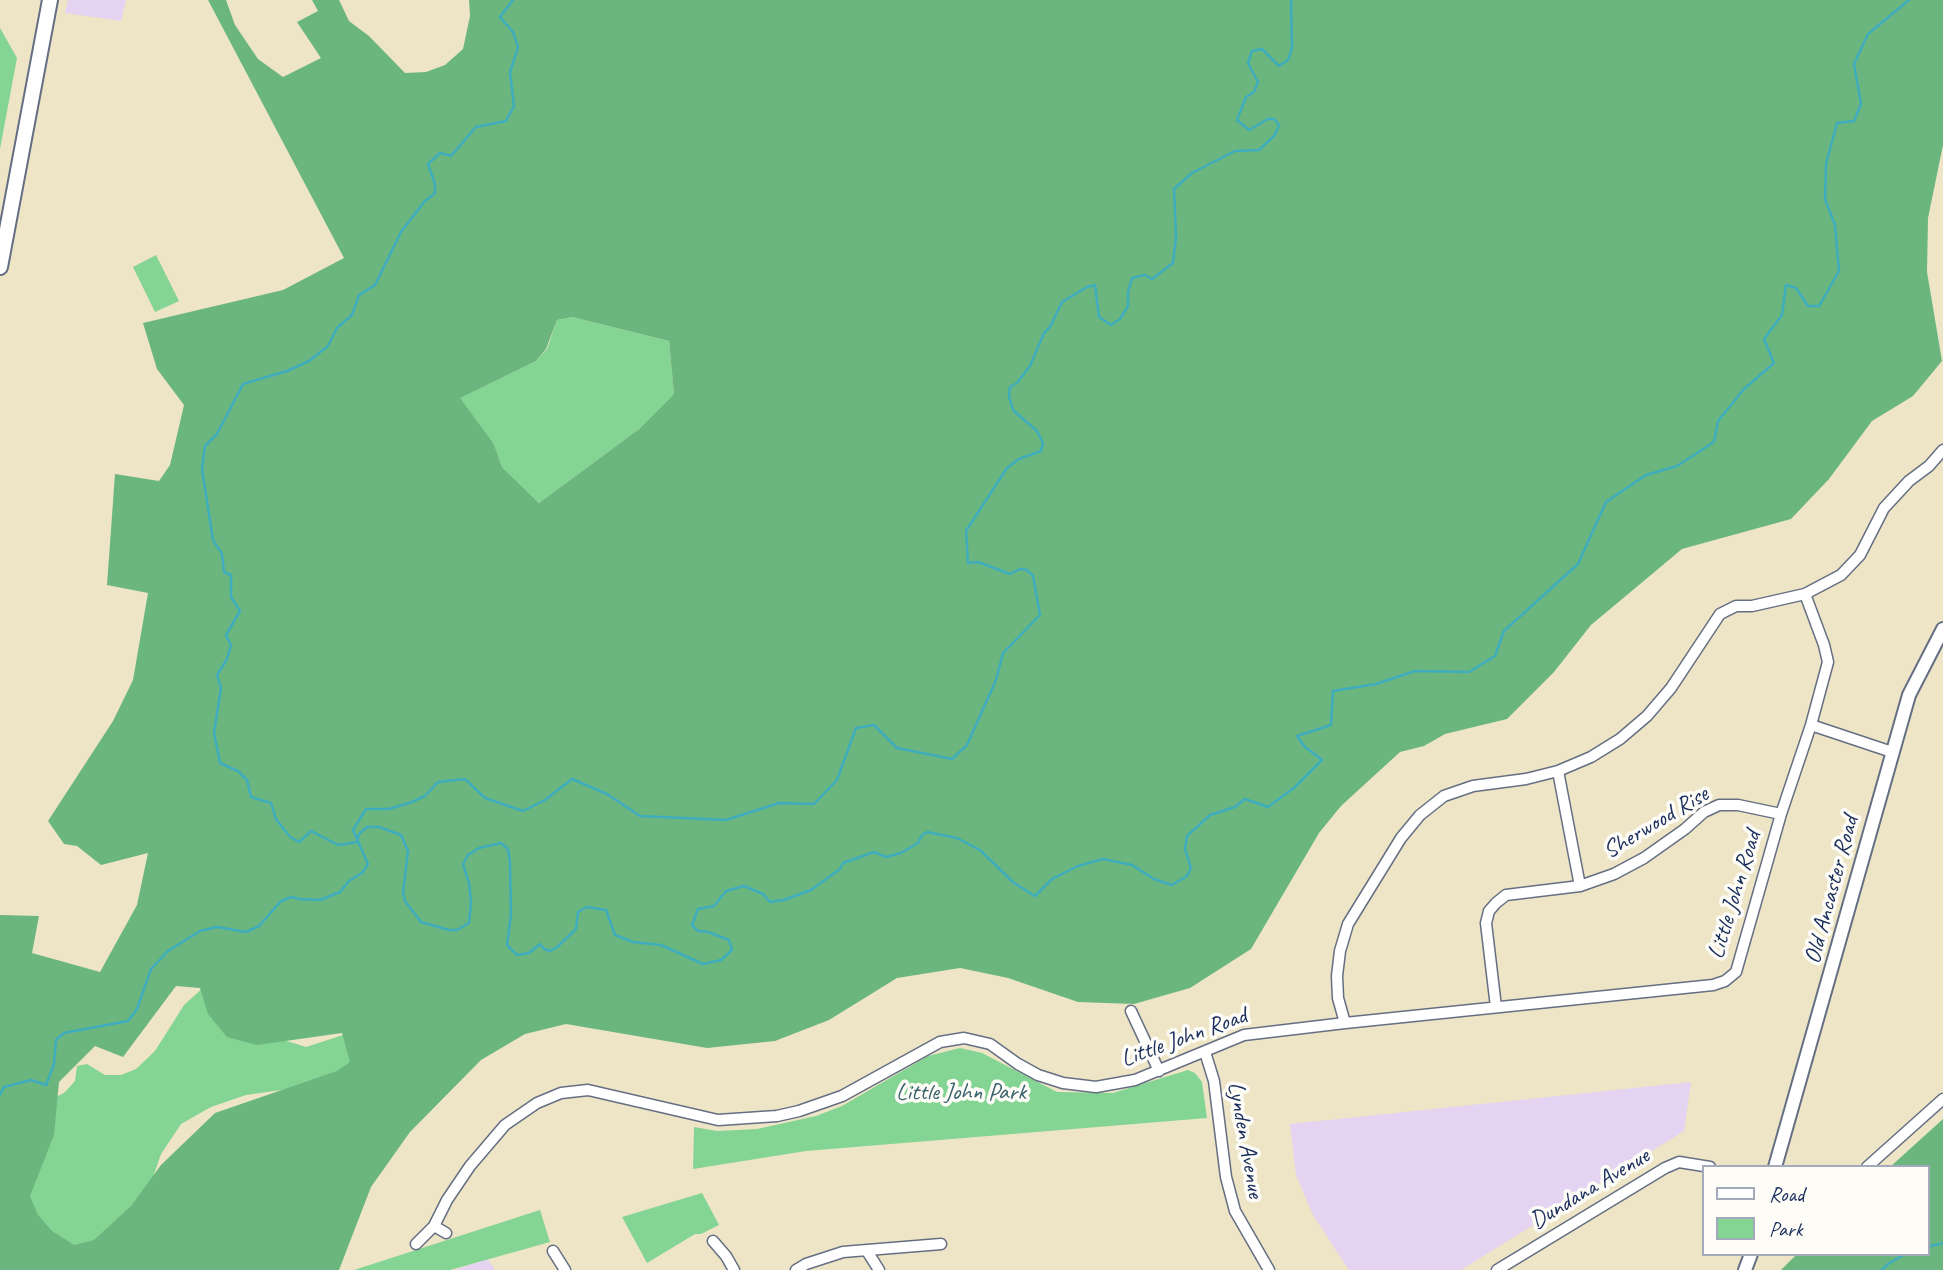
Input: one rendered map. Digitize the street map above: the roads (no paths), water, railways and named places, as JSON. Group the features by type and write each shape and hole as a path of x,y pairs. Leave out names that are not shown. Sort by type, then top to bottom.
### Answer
{"main road":[{"path":"0,267 50,0"}],"street":[{"path":"1345,1023 1338,998 1337,976 1348,924 1401,838 1420,815 1444,796 1473,786 1526,779 1558,771 1620,739 1647,716 1671,688 1720,614 1736,606 1752,606 1805,594 1840,575 1860,555 1884,508 1943,450"},
{"name":"Little John Road","path":"416,1244 434,1226 447,1200 470,1166 505,1125 537,1103 561,1093 587,1090 718,1120 777,1116 842,1096 940,1042 964,1038 990,1044 1018,1065 1038,1075 1077,1086 1114,1085 1159,1071 1244,1035 1713,985 1725,981 1736,972 1828,663 1805,594"},
{"name":"Old Ancaster Road","path":"1776,1165 1909,695 1943,629"},
{"path":"1811,725 1892,752"},
{"path":"1558,771 1580,886"},
{"name":"Sherwood Rise","path":"1496,1007 1486,923 1489,911 1506,895 1580,886 1614,874 1644,858 1704,812 1719,805 1738,805 1781,814"},
{"path":"1131,1012 1159,1071"},
{"name":"Lynden Avenue","path":"1205,1052 1213,1072 1226,1177 1235,1210 1269,1270"},
{"path":"1869,1165 1943,1099"},
{"name":"Dundana Avenue","path":"1497,1270 1665,1168 1679,1162 1702,1166"},
{"path":"434,1226 446,1233"},
{"path":"713,1241 734,1270"},
{"path":"796,1270 843,1252 940,1244"},
{"path":"553,1251 565,1270"},
{"path":"867,1251 878,1270"}],"waterway":[{"path":"357,842 338,845 311,831 299,842 290,837 276,819 271,803 251,797 247,780 238,771 220,763 214,733 221,688 217,675 227,659 231,645 226,635 240,611 231,597 231,575 224,572 222,554 213,540 202,469 205,446 217,434 243,384 287,371 309,361 328,346 337,328 352,315 359,295 375,285 401,232 424,202 435,193 435,184 428,164 440,153 451,156 476,127 506,121 514,106 510,72 518,47 513,32 500,17 513,0"},
{"path":"0,1095 4,1087 31,1080 46,1085 54,1064 56,1040 64,1033 128,1021 137,1009 151,969 168,951 200,931 217,927 246,932 259,926 281,901 291,897 320,900 340,892 349,881 362,873 368,864 353,830 366,809 389,809 412,802 425,796 438,782 465,779 485,798 523,811 545,800 572,779 607,794 640,816 726,820 779,803 814,804 837,780 856,728 874,725 897,748 952,759 967,745 996,680 1003,653 1040,615 1033,576 1027,570 1020,569 1010,574 978,562 968,563 966,531 1007,468 1019,459 1041,451 1043,443 1037,431 1013,410 1009,396 1010,387 1017,383 1030,366 1044,333 1050,327 1062,302 1095,285 1099,317 1111,325 1120,319 1128,306 1132,278 1145,275 1152,279 1173,263 1176,237 1174,189 1192,173 1235,151 1259,150 1275,135 1279,125 1274,119 1268,119 1249,130 1237,120 1246,97 1254,92 1258,82 1248,63 1252,51 1262,49 1279,66 1288,60 1292,48 1291,0"},
{"path":"357,842 359,834 367,827 379,827 401,835 408,851 403,894 405,901 421,922 449,930 457,930 469,923 469,883 463,864 468,855 479,848 501,843 508,849 510,863 511,914 507,945 517,955 529,953 540,944 550,951 556,948 576,929 578,912 587,907 606,910 615,935 633,942 661,945 703,964 721,960 732,950 729,940 698,931 692,925 698,909 714,906 726,891 744,886 763,894 770,902 784,900 811,890 840,869 843,863 874,852 886,857 901,853 918,843 927,832 957,838 980,850 1014,883 1035,896 1052,879 1078,866 1103,859 1132,865 1154,879 1172,885 1187,876 1191,868 1185,849 1187,836 1210,815 1235,807 1245,799 1268,807 1295,787 1322,760 1304,746 1297,736 1331,725 1333,691 1376,684 1415,671 1469,672 1495,656 1504,631 1578,564 1606,502 1646,475 1677,466 1714,442 1718,421 1744,389 1774,363 1764,339 1782,315 1786,285 1796,288 1808,306 1819,306 1839,271 1835,225 1825,199 1826,164 1837,123 1854,121 1861,104 1854,64 1868,34 1909,0"},
{"path":"1929,1246 1943,1243"},
{"path":"1882,1270 1902,1256"}],"park label":[{"name":"Little John Park","path":"961,1093"}]}
